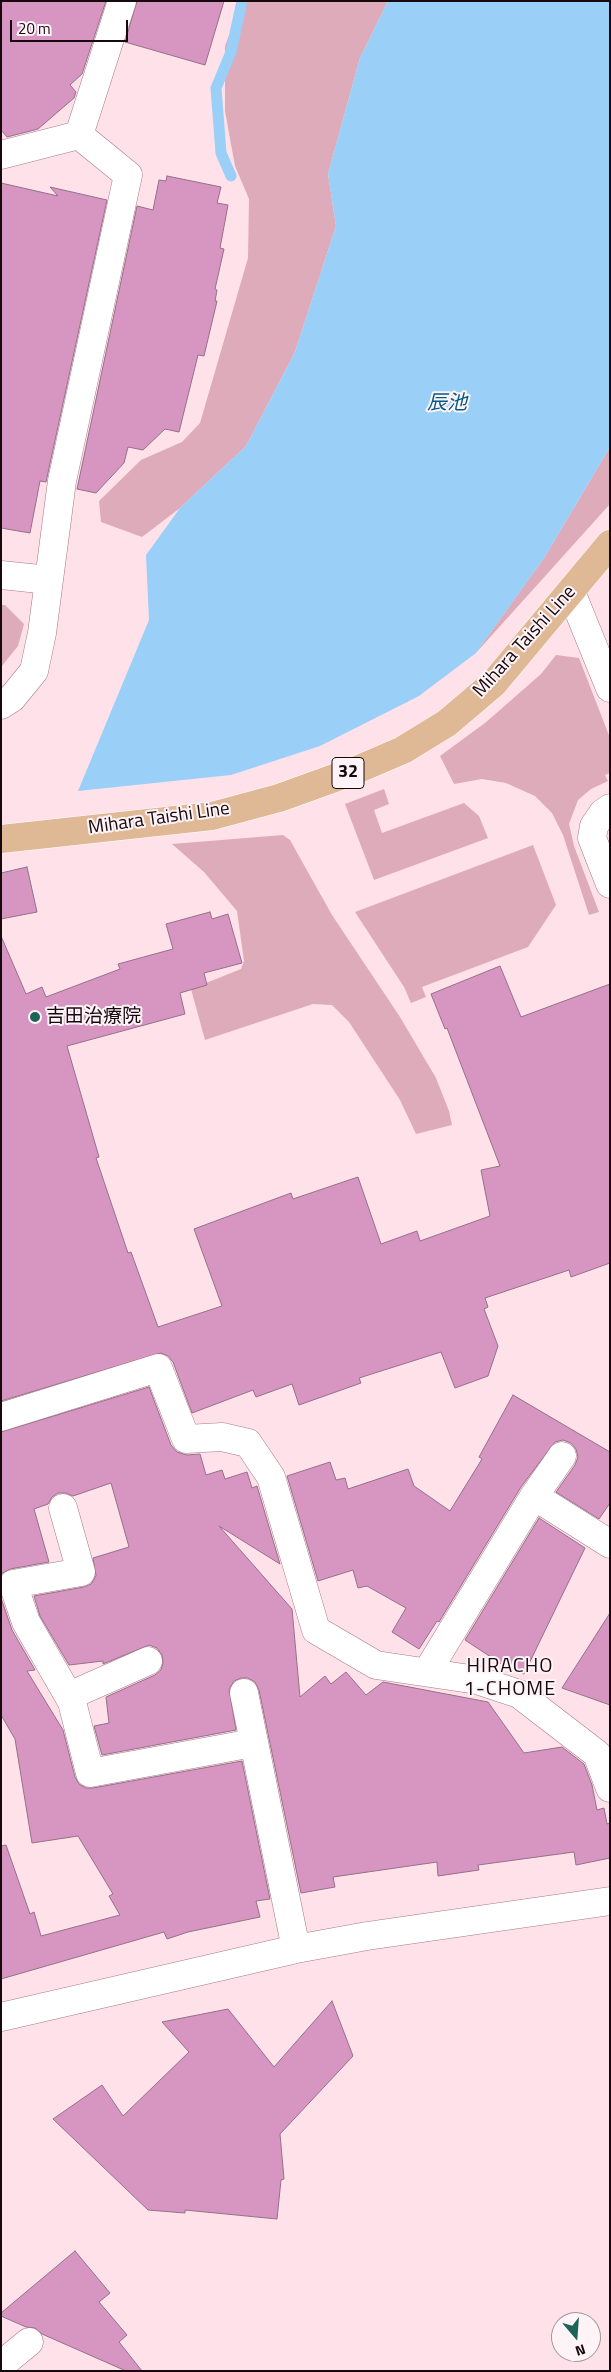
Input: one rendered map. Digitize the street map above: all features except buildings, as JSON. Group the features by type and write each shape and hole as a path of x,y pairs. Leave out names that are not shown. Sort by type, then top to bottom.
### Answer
{"main road":[{"name":"Mihara Taishi Line","path":"1,839 212,816 278,798 354,771 404,750 447,722 494,683 572,592 610,544"}],"street":[{"path":"79,135 122,1"},
{"path":"1,154 79,135"},
{"path":"1,705 12,698 34,671 49,580 62,481 128,175 79,135"},
{"path":"1,575 49,580"},
{"path":"572,592 610,688"},
{"path":"610,808 603,813 594,826 592,838 610,884"},
{"path":"1,1417 158,1368 186,1439 222,1437 248,1443 271,1477 316,1630 376,1665 477,1680 519,1694 597,1754 610,1788"},
{"path":"427,1672 534,1496 562,1456"},
{"path":"534,1496 610,1544"},
{"path":"63,1508 81,1572 7,1585 73,1705 90,1773 253,1743"},
{"path":"73,1705 148,1662"},
{"path":"244,1692 296,1950"},
{"path":"1,2017 241,1960 475,1920 610,1901"},
{"path":"1,2365 29,2342"}],"shaded area":[{"path":"242,1 388,1 360,58 328,174 336,226 295,352 246,446 180,508 142,537 101,522 99,501 141,460 182,442 200,423 248,258 249,199 235,166 225,111 225,46"},
{"path":"610,447 610,504 475,654 544,558"},
{"path":"1,605 5,605 24,624 18,646 1,667"},
{"path":"556,655 579,658 610,738 610,773 605,775 608,781 591,789 578,800 569,824 574,846 599,912 589,915 563,835 552,813 535,796 506,783 482,779 454,784 440,756 485,723 541,674"},
{"path":"384,789 389,804 374,810 382,833 464,803 479,816 488,838 374,880 345,804"},
{"path":"283,835 290,840 332,915 400,1017 436,1078 449,1111 452,1125 416,1134 400,1100 349,1022 332,1005 313,1004 205,1040 191,989 241,969 244,961 237,911 204,872 172,844"},
{"path":"533,845 556,905 528,947 422,987 426,997 411,1003 404,987 355,912"}],"water":[{"name":"辰池","path":"388,1 610,1 610,447 544,558 476,653 419,696 320,746 231,775 78,791 149,620 146,555 180,508 246,446 295,352 336,226 328,174 360,58"}],"waterway":[{"path":"231,176 221,153 216,88 231,52 242,1"}],"place":[{"name":"吉田治療院","path":"35,1017"}],"district":[{"name":"HIRACHO 1-CHOME","path":"510,1678"}]}
